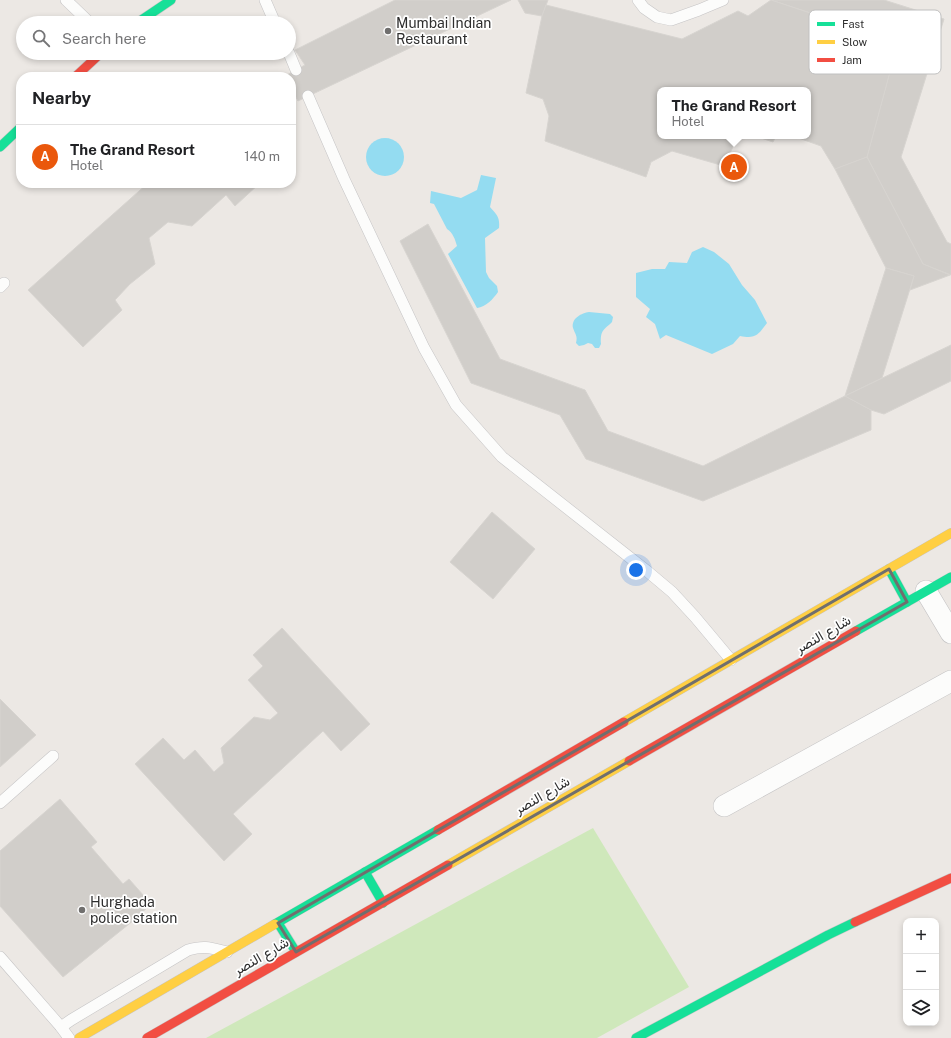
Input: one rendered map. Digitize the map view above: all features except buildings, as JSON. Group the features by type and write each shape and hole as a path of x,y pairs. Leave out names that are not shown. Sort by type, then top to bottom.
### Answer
{"main road":[{"path":"147,16 171,0"},
{"path":"80,72 93,60"},
{"path":"0,147 16,132"},
{"path":"79,1038 951,533"},
{"path":"889,569 907,602"},
{"name":"شارع النصر","path":"147,1038 951,577"},
{"path":"365,872 383,903"},
{"path":"636,1038 828,935 951,878"},
{"path":"278,923 296,952"}],"street":[{"path":"926,591 951,633"},
{"path":"724,806 951,681"}],"lane":[{"path":"66,0 83,16"},
{"path":"265,0 272,16"},
{"path":"638,0 644,8 657,17 671,20 723,0"},
{"path":"292,60 296,70"},
{"path":"308,96 344,179 417,335 456,405 502,457 672,592 731,660"},
{"path":"0,803 53,756"},
{"path":"61,1027 188,950 199,947 210,947 227,952"},
{"path":"0,957 69,1038"},
{"path":"128,986 139,1004"}],"highlighted area":[{"path":"889,569 907,602 296,952 278,923 731,660"}],"green space":[{"path":"593,828 689,987 597,1038 206,1038"}],"water":[{"path":"381,138 389,138 396,141 401,146 404,157 401,168 396,173 389,176 381,176 374,173 369,168 366,161 366,153 369,146 374,141"},
{"path":"481,175 496,178 490,207 498,216 499,228 485,238 486,272 489,278 497,286 498,292 492,300 477,308 448,254 457,246 455,239 451,232 447,229 434,204 430,203 431,191 461,198 477,190"},
{"path":"703,247 714,252 729,264 742,285 755,300 767,323 756,335 750,337 740,336 733,344 712,354 666,335 660,339 655,324 646,317 650,309 636,297 636,273 652,269 665,269 669,262 687,263 692,252"},
{"path":"589,312 610,314 613,317 612,322 602,333 599,348 595,348 592,344 588,343 579,346 576,343 577,341 573,328 574,321 580,315"}],"traffic: fast":[{"path":"147,16 171,0"},
{"path":"0,147 16,132"},
{"path":"889,569 907,602"},
{"path":"856,631 951,577"},
{"path":"275,924 438,830"},
{"path":"365,872 383,903"},
{"path":"636,1038 855,922"},
{"path":"278,923 296,952"}],"traffic: slow":[{"path":"624,722 951,533"},
{"path":"448,865 629,761"},
{"path":"79,1038 275,924"}],"traffic: jam":[{"path":"80,72 93,60"},
{"path":"629,761 856,631"},
{"path":"438,830 624,722"},
{"path":"147,1038 448,865"},
{"path":"855,922 951,878"}],"place":[{"name":"Mumbai Indian Restaurant","path":"388,31"},
{"name":"The Grand Resort","path":"734,167"},
{"name":"Hurghada police station","path":"82,910"}]}
